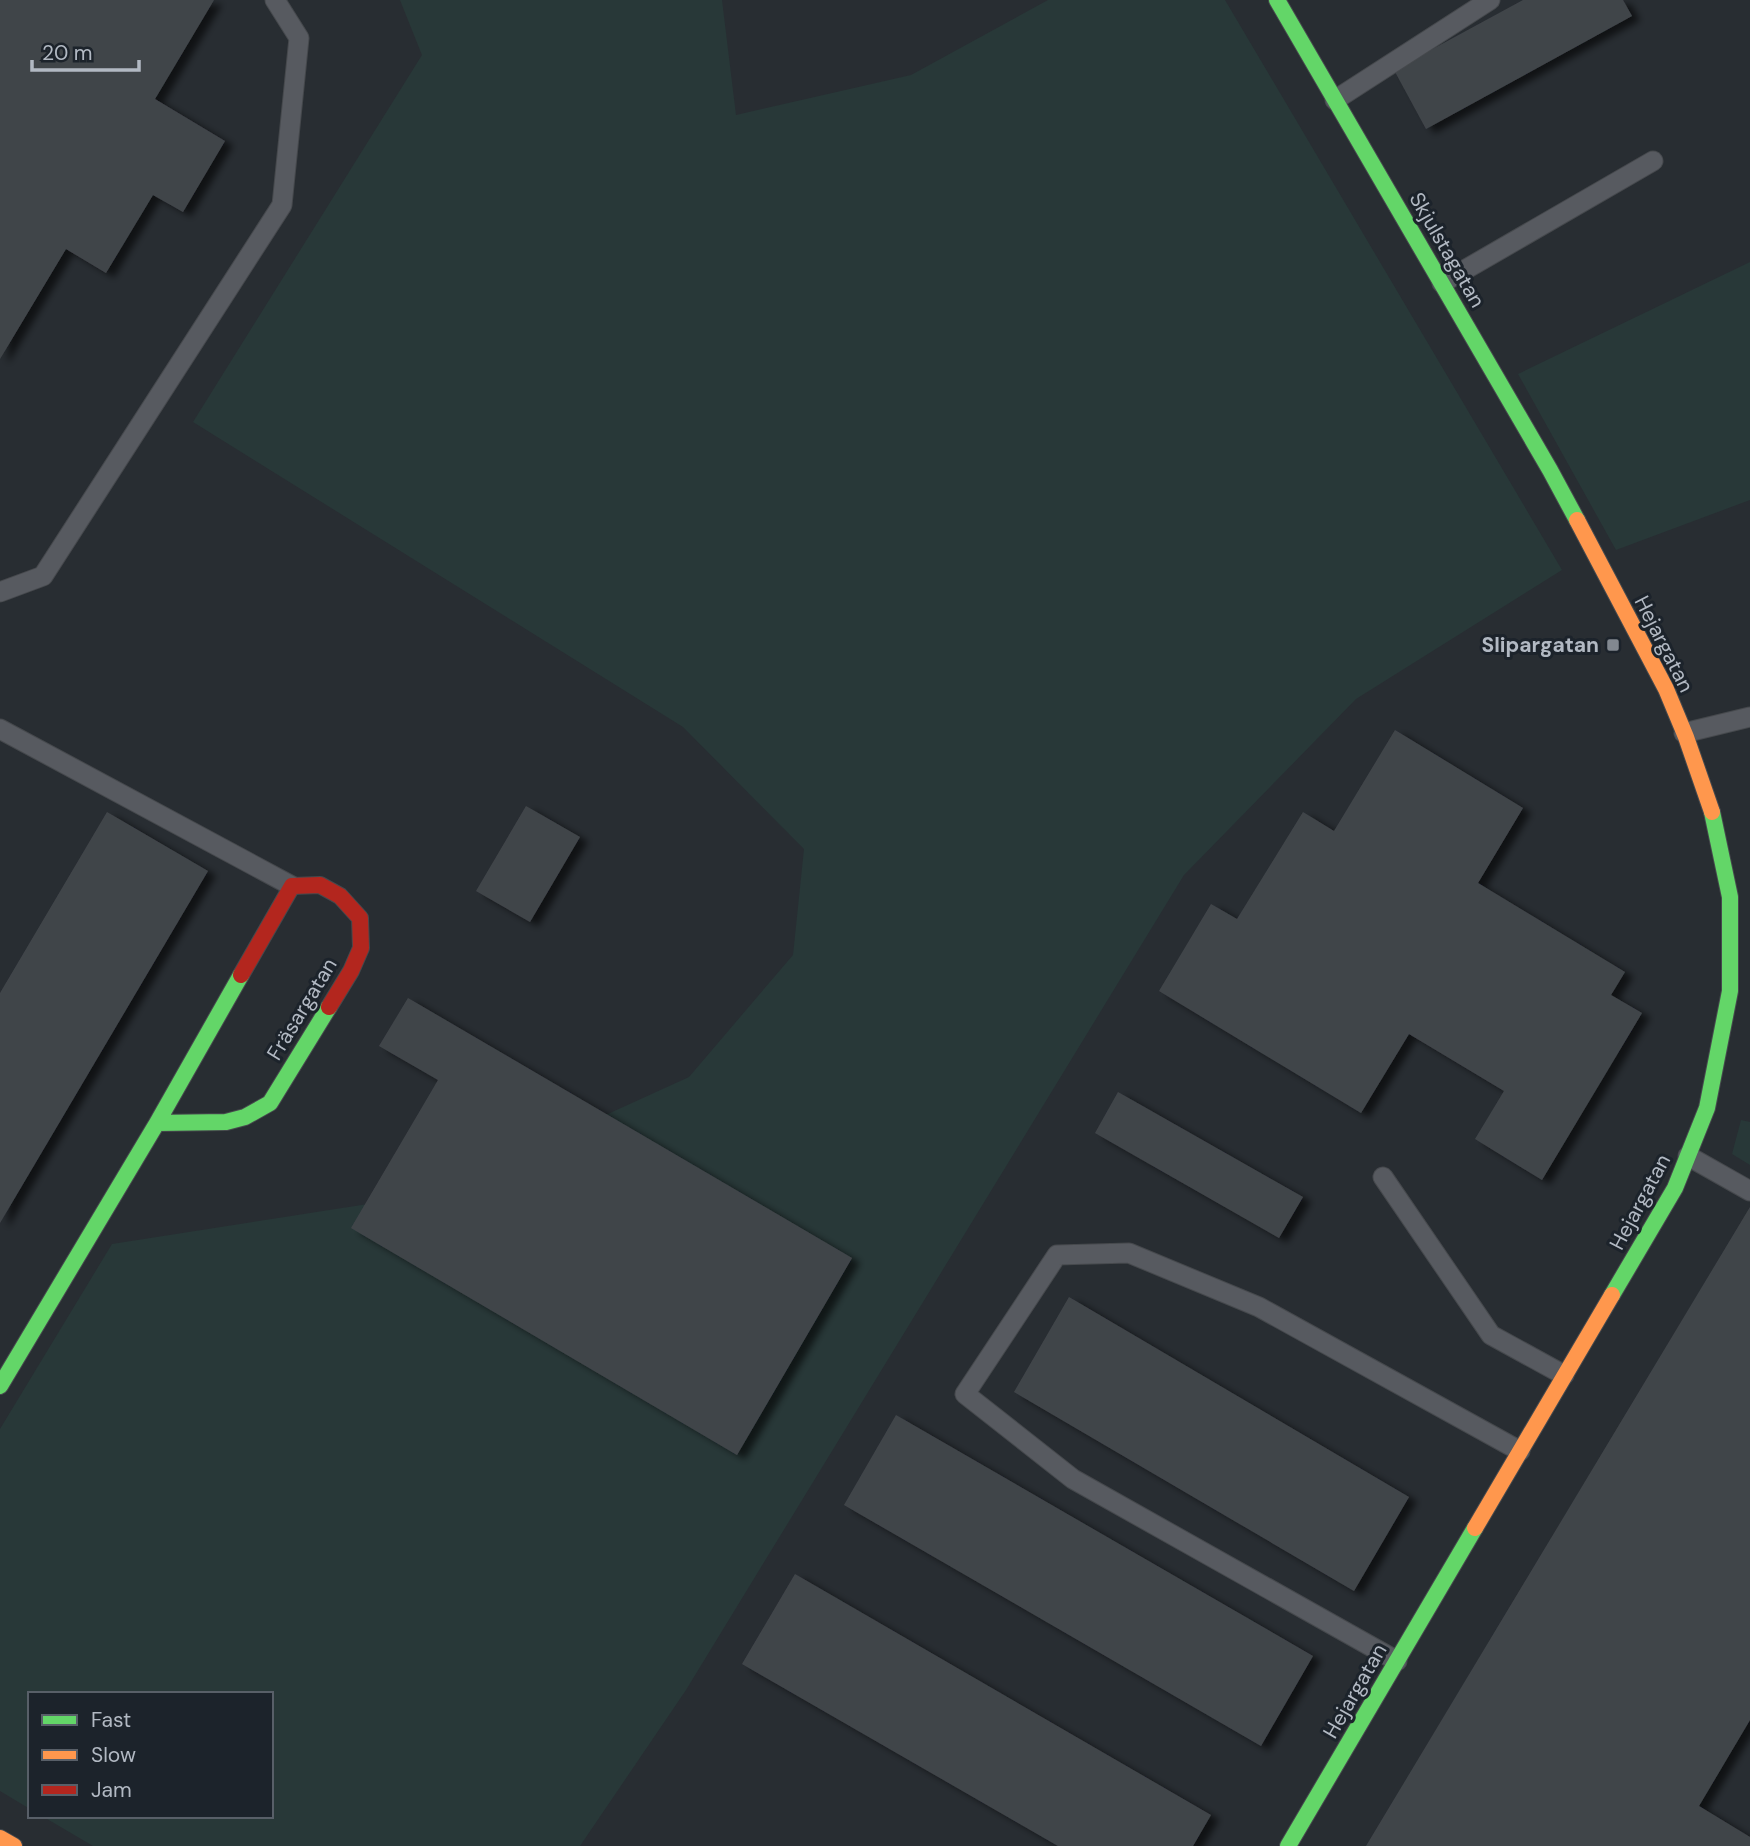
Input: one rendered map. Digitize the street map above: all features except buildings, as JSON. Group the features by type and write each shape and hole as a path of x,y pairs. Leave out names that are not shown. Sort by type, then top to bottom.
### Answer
{"street":[{"name":"Skjulstagatan","path":"1277,0 1550,470 1578,523"},
{"name":"Hejargatan","path":"1288,1846 1675,1188 1707,1108 1730,991 1730,897 1711,808 1666,689 1578,523"},
{"name":"Fräsargatan","path":"157,1124 226,1122 245,1117 270,1103 351,971 361,948 360,918 340,896 320,885 292,886"},
{"path":"0,1386 157,1124 292,886"},
{"path":"0,1838 14,1846"}],"lane":[{"path":"0,592 43,576 282,205 299,38 275,0"},
{"path":"1335,100 1490,0"},
{"path":"1442,283 1653,161"},
{"path":"1684,733 1750,718"},
{"path":"0,729 292,886"},
{"path":"1730,912 1750,914"},
{"path":"1688,1156 1750,1191"},
{"path":"1383,1177 1491,1335 1564,1375"},
{"path":"1397,1661 1073,1479 965,1394 1057,1255 1129,1253 1259,1307 1520,1451"}],"shaded area":[{"path":"400,0 722,0 736,115 911,75 1048,0 1225,0 1562,570 1356,699 1184,875 686,1690 580,1846 93,1846 45,1818 273,1818 273,1692 28,1692 28,1808 0,1791 0,1429 112,1244 432,1194 689,1077 793,955 804,849 683,727 193,422 422,55"},
{"path":"1750,262 1750,500 1616,550 1518,374"},
{"path":"1741,1120 1750,1122 1750,1165 1732,1154"}],"traffic: fast":[{"path":"1277,0 1577,520"},
{"path":"1612,1295 1675,1188 1707,1108 1730,991 1730,897 1712,812"},
{"path":"0,1386 157,1123 241,975"},
{"path":"157,1123 226,1122 245,1117 270,1103 329,1007"},
{"path":"1288,1846 1475,1528"}],"traffic: slow":[{"path":"1577,520 1666,689 1712,812"},
{"path":"1475,1528 1612,1295"},
{"path":"0,1838 14,1846"}],"traffic: jam":[{"path":"241,975 292,886 320,885 340,896 360,918 361,948 351,971 329,1007"}],"place":[{"name":"Slipargatan","path":"1613,645"}]}
